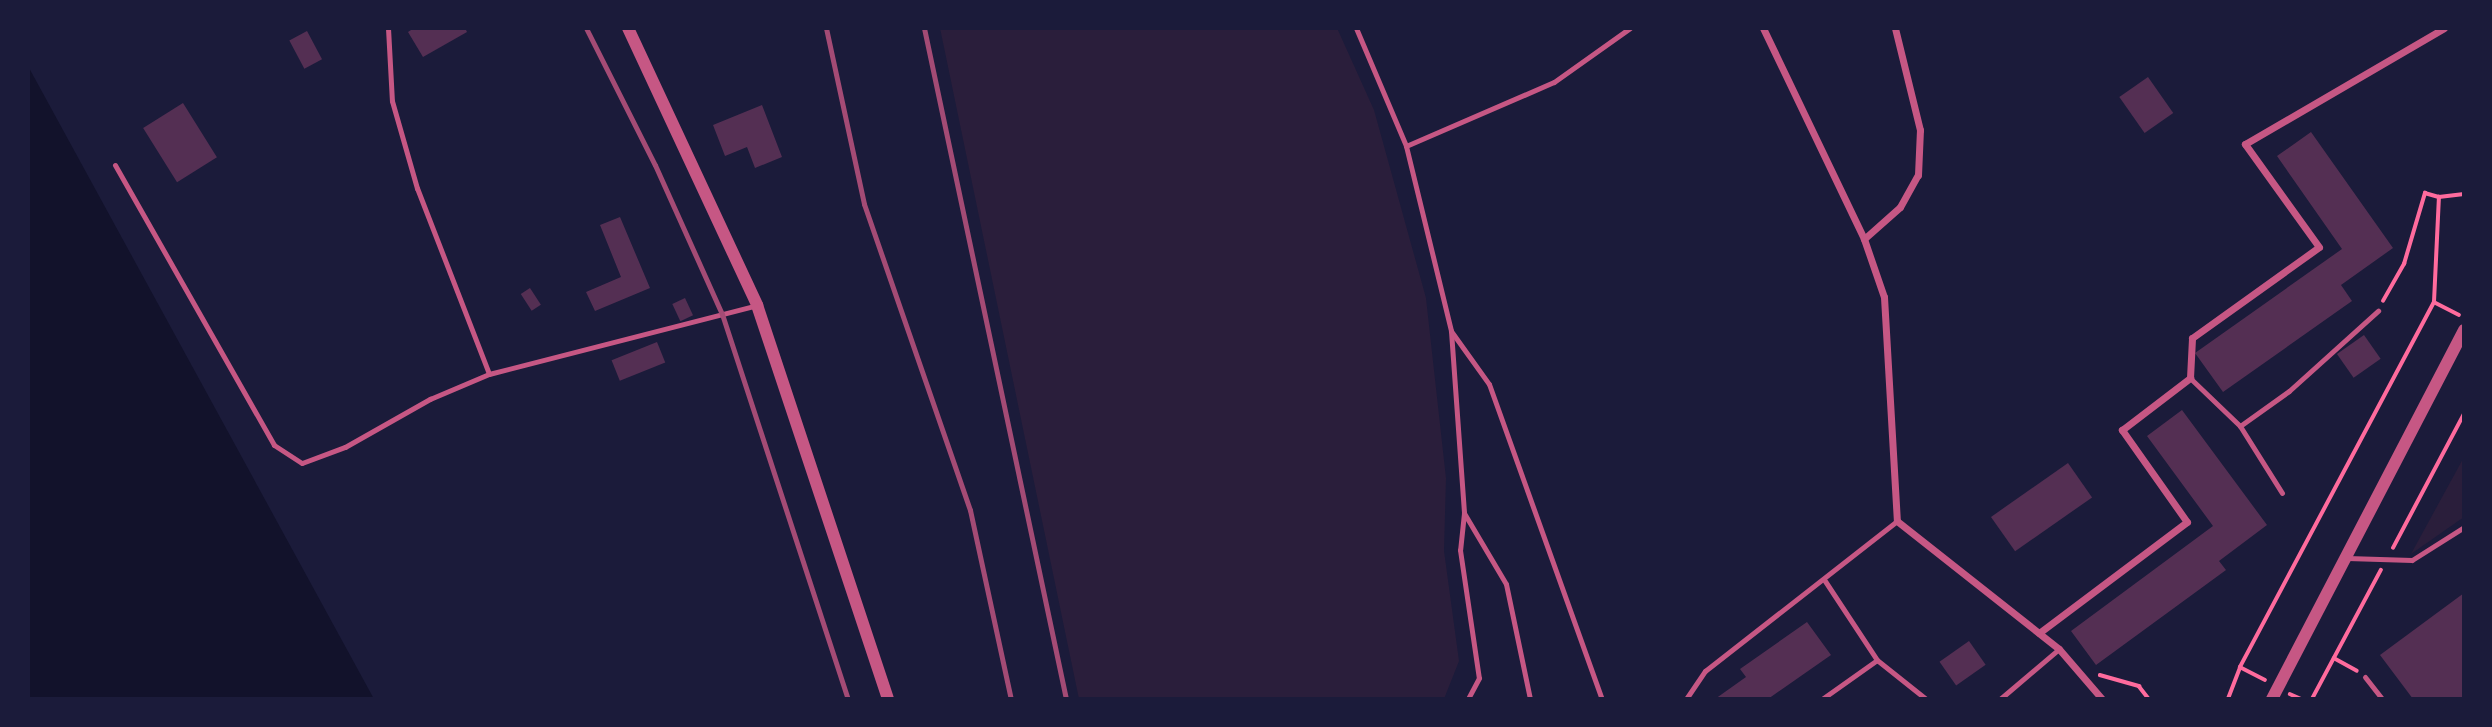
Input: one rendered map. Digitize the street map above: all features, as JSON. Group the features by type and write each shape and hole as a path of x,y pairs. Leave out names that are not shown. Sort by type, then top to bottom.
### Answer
{"street":[{"path":"628,28 757,305 888,699"},
{"path":"1763,28 1864,239 1884,297 1897,521 2059,649 2102,699"},
{"path":"1864,239 1900,206 1918,175 1920,130 1895,28"},
{"path":"2039,633 2187,522 2122,430 2190,378 2192,338 2319,247 2245,144 2444,28"},
{"path":"2275,693 2464,330"}],"lane":[{"path":"388,28 392,101 417,188 489,374"},
{"path":"1356,28 1406,146 1451,331 1464,513 1460,550 1479,678 1468,699"},
{"path":"1406,146 1555,82 1630,28"},
{"path":"115,165 281,453 302,463 334,451 430,398 489,374 757,305"},
{"path":"2240,426 2289,391 2378,311"},
{"path":"1451,331 1489,384 1602,699"},
{"path":"2190,378 2240,426 2282,492"},
{"path":"1464,513 1506,584 1530,699"},
{"path":"1686,699 1705,671 1825,581 1897,521"},
{"path":"2345,558 2412,560 2464,527"},
{"path":"1825,581 1877,660 1926,699"},
{"path":"2000,699 2059,649"},
{"path":"1822,699 1877,660"},
{"path":"2365,677 2382,699"}],"path":[{"path":"2378,311 2404,264 2426,193 2439,197 2464,194"},
{"path":"2228,699 2240,667 2434,302 2439,197"},
{"path":"2434,302 2464,317"},
{"path":"2334,658 2365,677"},
{"path":"2240,667 2275,693 2301,699"},
{"path":"2093,670 2101,676 2139,686 2149,699"}],"shaded area":[{"path":"940,28 1337,28 1374,110 1426,298 1446,478 1444,551 1459,661 1444,699 1079,699"},
{"path":"28,66 374,699 28,699"},
{"path":"2464,457 2464,517 2411,554"}],"building":[{"path":"414,28 465,28 467,32 423,57 408,32"},
{"path":"307,31 322,59 304,69 289,40"},
{"path":"2148,77 2173,113 2145,133 2119,97"},
{"path":"183,103 217,157 177,182 143,128"},
{"path":"762,105 782,157 755,168 747,147 725,156 713,125"},
{"path":"2311,132 2393,248 2341,285 2352,301 2223,392 2195,353 2342,249 2277,156"},
{"path":"620,217 650,288 595,311 586,292 621,277 600,225"},
{"path":"530,288 541,305 532,311 521,294"},
{"path":"685,298 693,315 680,321 672,304"},
{"path":"2364,335 2381,359 2354,378 2337,354"},
{"path":"657,342 665,362 620,381 612,360"},
{"path":"2182,410 2267,525 2219,561 2226,570 2096,665 2071,631 2213,526 2147,436"},
{"path":"2068,463 2092,497 2015,551 1991,517"},
{"path":"2464,593 2464,699 2413,699 2380,655"},
{"path":"1807,622 1831,655 1768,699 1715,699 1746,677 1740,669"},
{"path":"1969,641 1986,665 1956,685 1940,662"}],"railway":[{"path":"586,28 655,165 722,314 848,699"},
{"path":"826,28 864,204 970,510 1011,699"},
{"path":"924,28 1066,699"}]}
